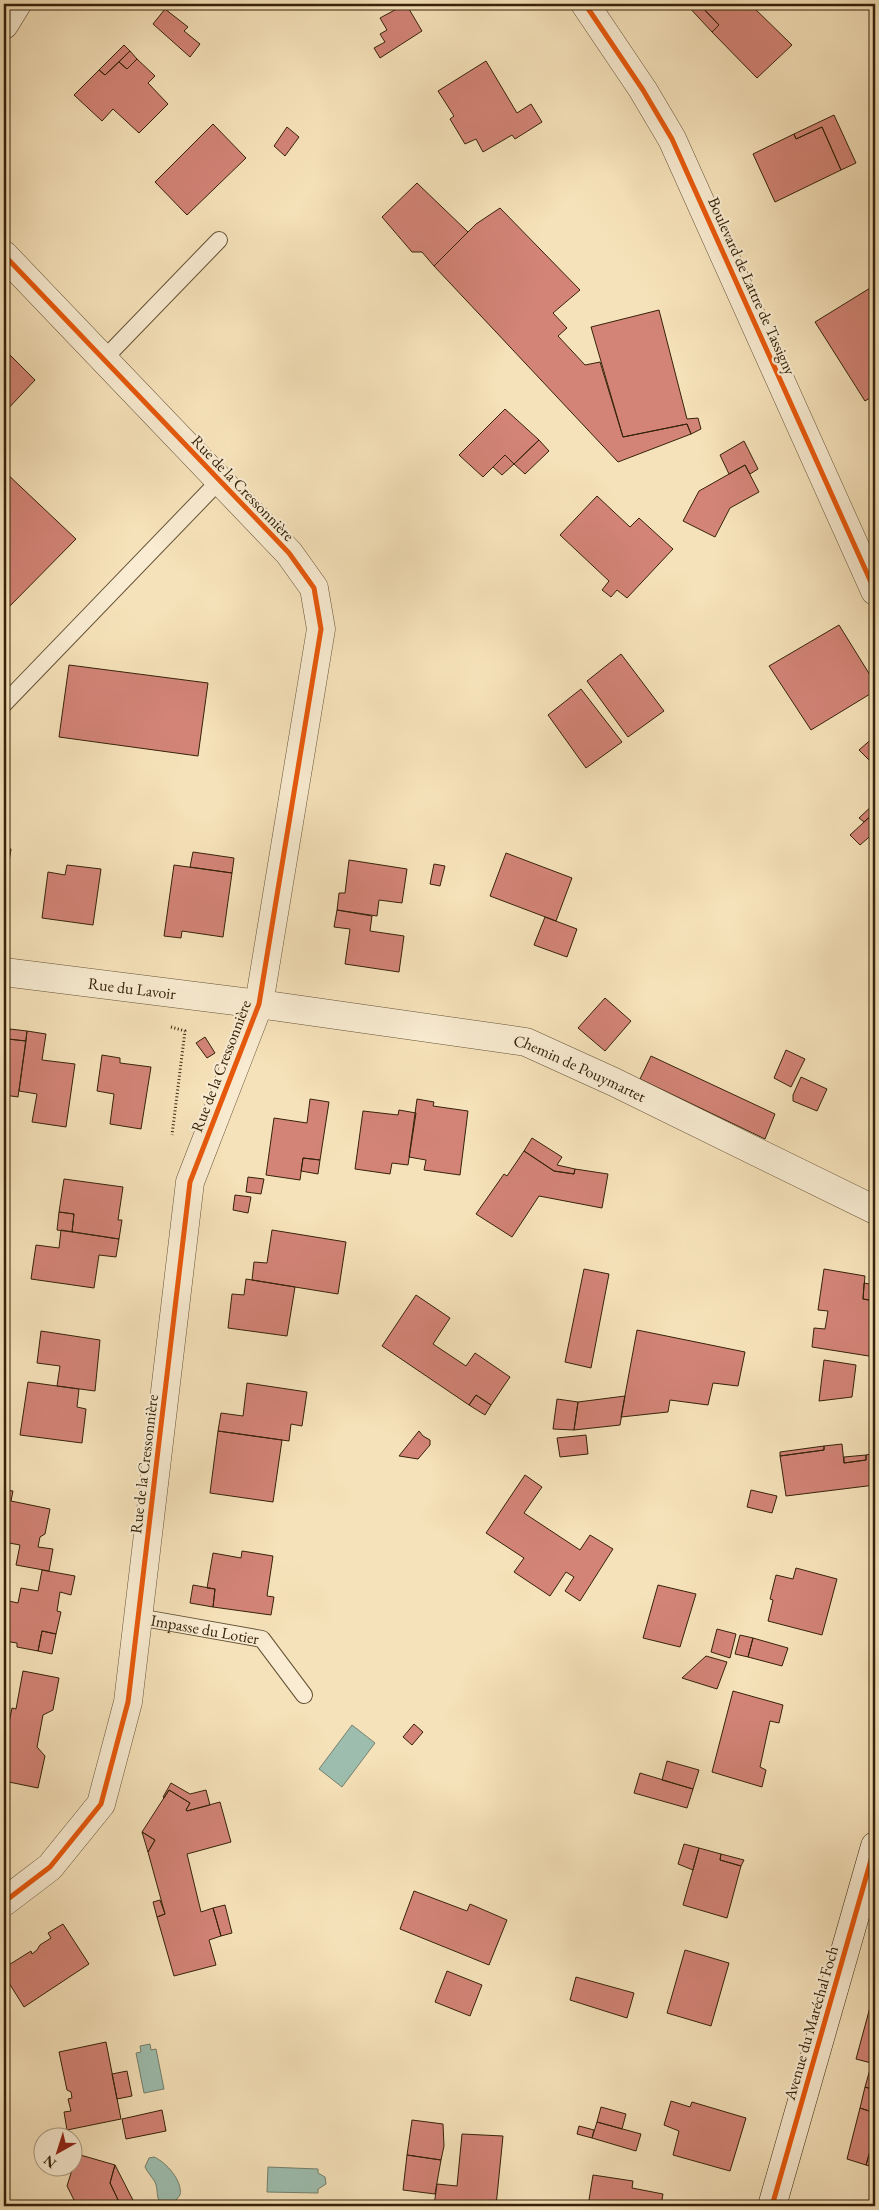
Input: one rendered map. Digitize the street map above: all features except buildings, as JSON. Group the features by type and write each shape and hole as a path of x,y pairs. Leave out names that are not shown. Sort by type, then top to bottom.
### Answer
{"street":[{"path":"4,25 17,4"},
{"name":"Boulevard de Lattre de Tassigny","path":"585,4 643,90 672,139 875,591"},
{"name":"Rue de la Cressonnière","path":"4,255 289,553 314,588 321,629 259,1004 190,1182 128,1702 101,1804 50,1867 4,1902"},
{"name":"Rue du Lavoir","path":"4,972 259,1004"},
{"name":"Chemin de Pouymartet","path":"259,1004 526,1042 614,1082 875,1210"},
{"name":"Avenue du Maréchal Foch","path":"772,2206 875,1846"}],"lane":[{"path":"103,360 219,240"},
{"path":"4,704 220,482"},
{"name":"Impasse du Lotier","path":"138,1617 262,1639 304,1695"}],"path":[{"path":"167,1026 185,1031 172,1135"}],"shaded area":[{"path":"352,1725 375,1743 342,1787 319,1769"},
{"path":"150,2044 151,2050 156,2049 164,2089 144,2093 136,2053 141,2052 140,2046"},
{"path":"149,2158 159,2159 173,2173 179,2184 180,2195 173,2204 159,2201 155,2182 145,2167"},
{"path":"268,2167 318,2169 318,2173 325,2177 326,2184 318,2189 318,2193 267,2192"}],"cycle path":[{"path":"585,4 643,90 672,139 875,591"},
{"path":"4,255 289,553 314,588 321,629 259,1004 190,1182 128,1702 101,1804 50,1867 4,1902"},
{"path":"772,2206 875,1846"}]}
